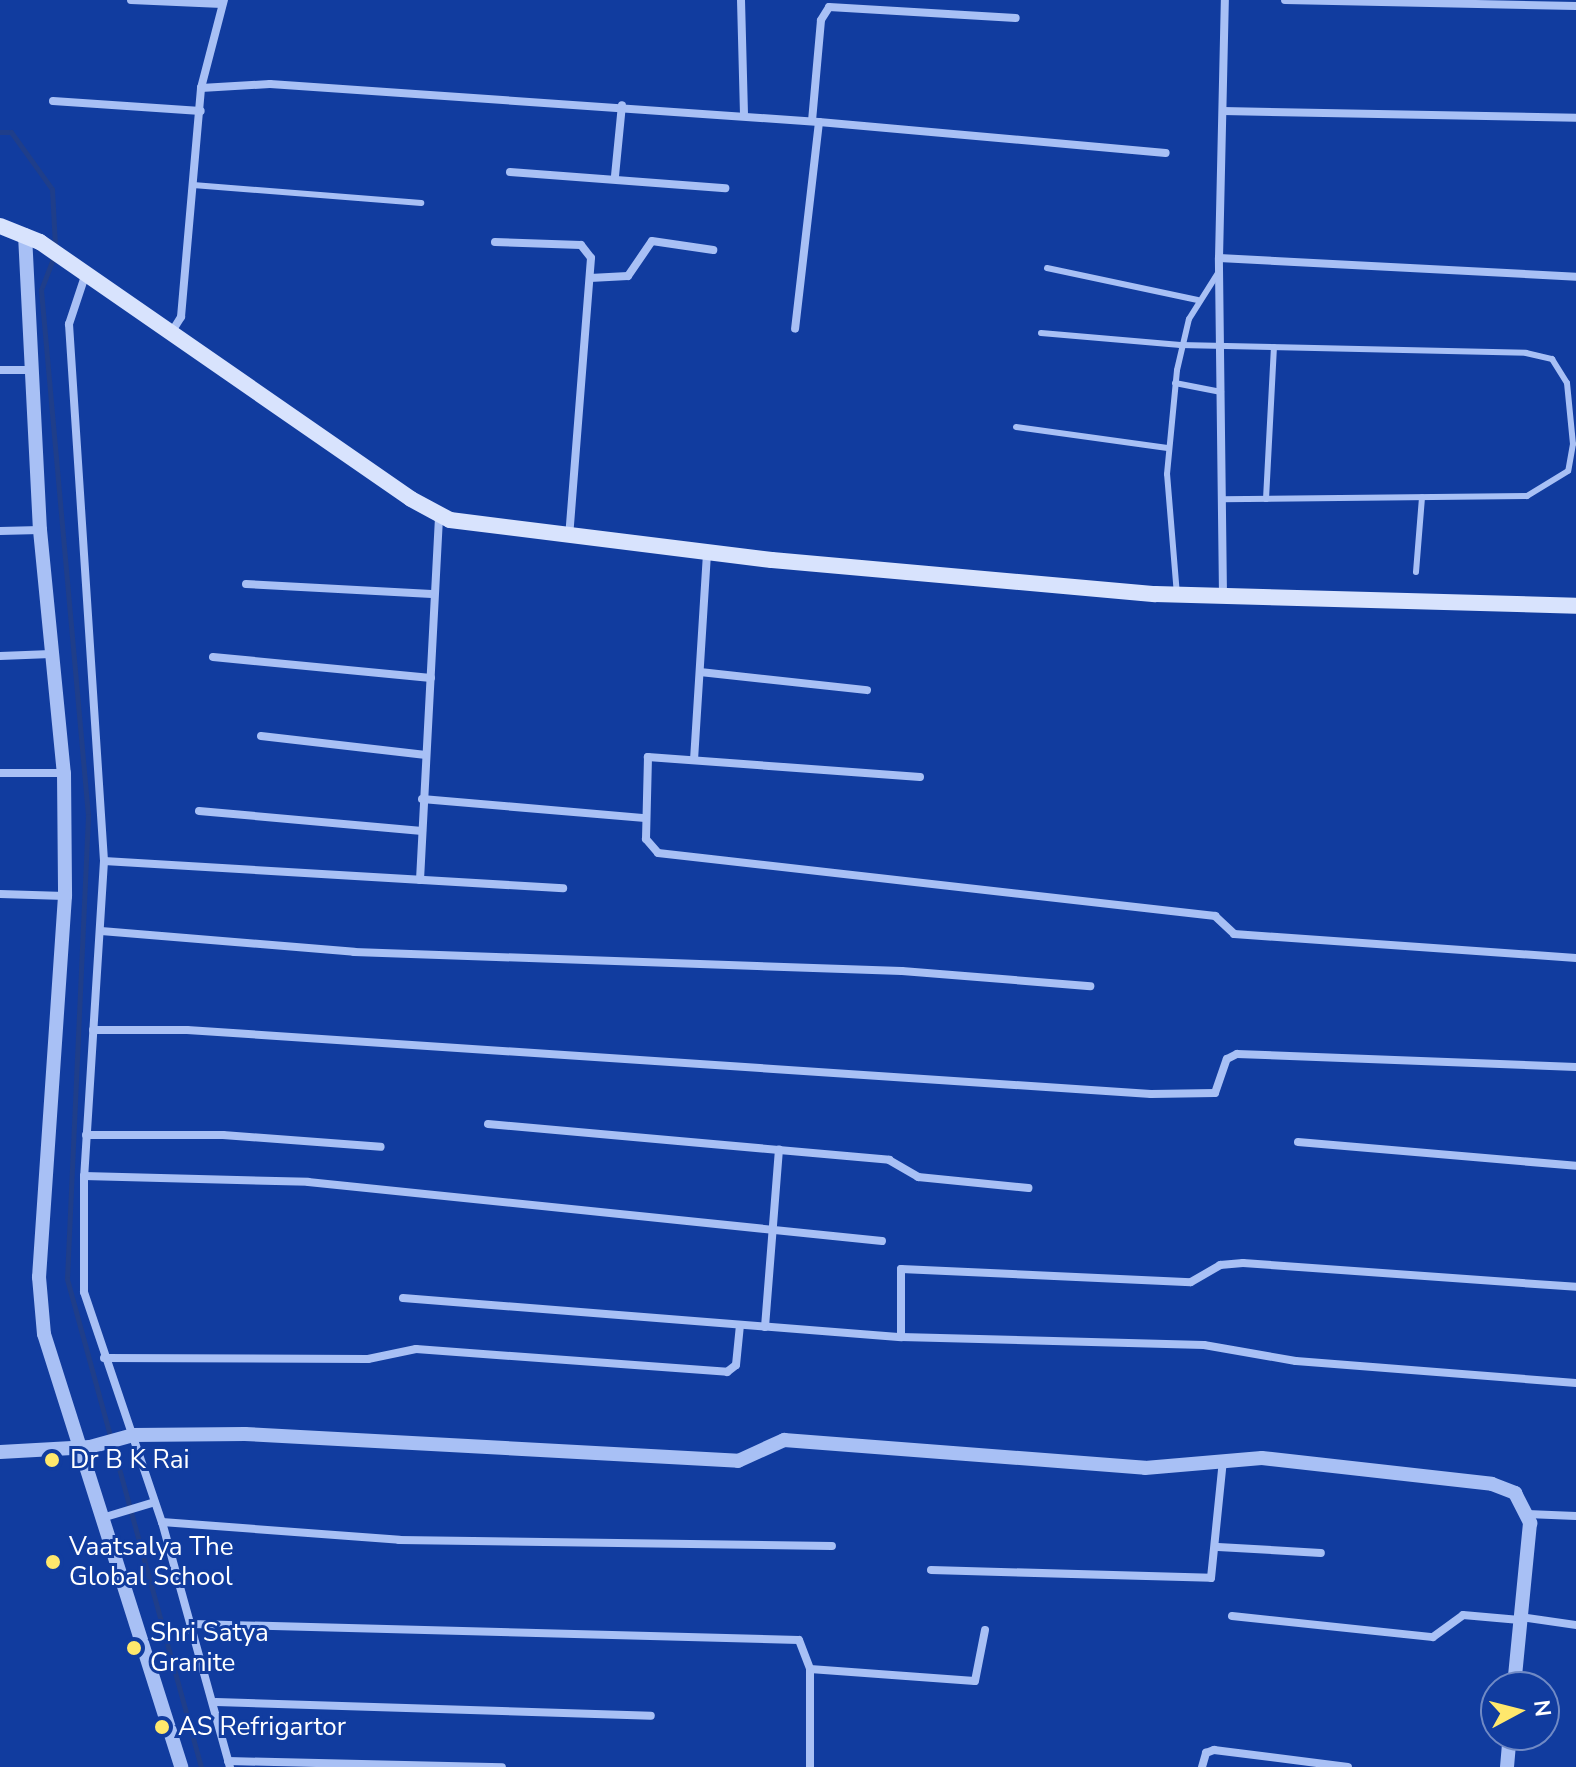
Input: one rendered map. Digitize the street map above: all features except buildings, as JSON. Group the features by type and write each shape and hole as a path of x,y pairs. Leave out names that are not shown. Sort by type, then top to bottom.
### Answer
{"main road":[{"path":"2,229 25,235 65,259 170,335 439,514 569,536 707,552 1178,595 1576,606"}],"street":[{"path":"131,0 223,2 201,88 181,317 170,335"},
{"path":"741,0 744,113"},
{"path":"1223,596 1219,258 1225,0"},
{"path":"1285,0 1576,6"},
{"path":"795,329 815,121 821,20 829,7 1016,18"},
{"path":"201,88 270,84 744,113 1166,153"},
{"path":"53,101 201,111"},
{"path":"615,176 622,105"},
{"path":"1223,111 1576,118"},
{"path":"510,172 615,176 725,188"},
{"path":"25,235 40,530 64,773 65,896 39,1277 44,1334 109,1516 181,1767"},
{"path":"590,278 628,276 652,241 713,250"},
{"path":"495,242 581,245 591,258 569,536"},
{"path":"1219,258 1576,277"},
{"path":"86,273 69,324 104,861 84,1176 84,1292 127,1437 151,1503 162,1522 216,1702 229,1764 502,1767"},
{"path":"0,370 31,370"},
{"path":"420,880 422,799 431,678 432,594 439,514"},
{"path":"0,531 40,530"},
{"path":"694,760 707,552"},
{"path":"246,584 432,594"},
{"path":"0,656 51,654"},
{"path":"213,657 431,678"},
{"path":"700,672 867,690"},
{"path":"261,736 426,755"},
{"path":"920,777 648,757 645,818 648,846 658,853 1215,916 1234,934 1576,958"},
{"path":"0,773 64,773"},
{"path":"422,799 645,818"},
{"path":"199,811 422,831"},
{"path":"104,861 563,888"},
{"path":"0,894 65,896"},
{"path":"101,931 354,952 902,971 1090,986"},
{"path":"93,1030 217,1032 1151,1094 1215,1093 1227,1059 1237,1054 1576,1067"},
{"path":"488,1124 889,1160 918,1177 1028,1188"},
{"path":"86,1135 233,1136 381,1147"},
{"path":"1298,1142 1576,1166"},
{"path":"765,1327 770,1233 779,1150"},
{"path":"84,1176 308,1182 770,1233 882,1241"},
{"path":"901,1337 901,1269 1191,1282 1220,1265 1243,1263 1576,1287"},
{"path":"403,1298 901,1337 1204,1345 1296,1361 1576,1383"},
{"path":"104,1358 368,1359 416,1349 727,1372 736,1365 740,1325"},
{"path":"0,1452 83,1447 127,1437 245,1434 738,1461 784,1440 1145,1468 1223,1459 1492,1484 1515,1493 1527,1514 1515,1671"},
{"path":"931,1570 1207,1579 1216,1571 1223,1459"},
{"path":"109,1516 151,1503"},
{"path":"1527,1514 1576,1516"},
{"path":"162,1522 399,1540 832,1546"},
{"path":"1218,1547 1321,1553"},
{"path":"1232,1616 1433,1637 1463,1615 1576,1625"},
{"path":"193,1624 791,1639 806,1645 810,1669 810,1767"},
{"path":"810,1669 975,1681 985,1630"},
{"path":"216,1702 651,1716"},
{"path":"1202,1767 1206,1753 1214,1750 1348,1767"}],"lane":[{"path":"193,185 421,203"},
{"path":"1047,268 1198,300"},
{"path":"1178,595 1168,448 1175,383 1180,345 1198,300 1220,270"},
{"path":"1041,333 1180,345 1526,353 1552,359 1570,398 1572,460 1564,479 1527,496 1222,499"},
{"path":"1266,499 1274,347"},
{"path":"1175,383 1221,392"},
{"path":"1016,427 1168,448"},
{"path":"1416,572 1422,497"}],"waterway":[{"path":"0,132 11,132 52,189 55,247"},
{"path":"54,256 41,290 88,816 67,1279 201,1767"}],"place":[{"name":"Dr B K Rai","path":"52,1460"},
{"name":"Vaatsalya The Global School","path":"53,1562"},
{"name":"Shri Satya Granite","path":"134,1648"},
{"name":"AS Refrigartor","path":"162,1727"}]}
